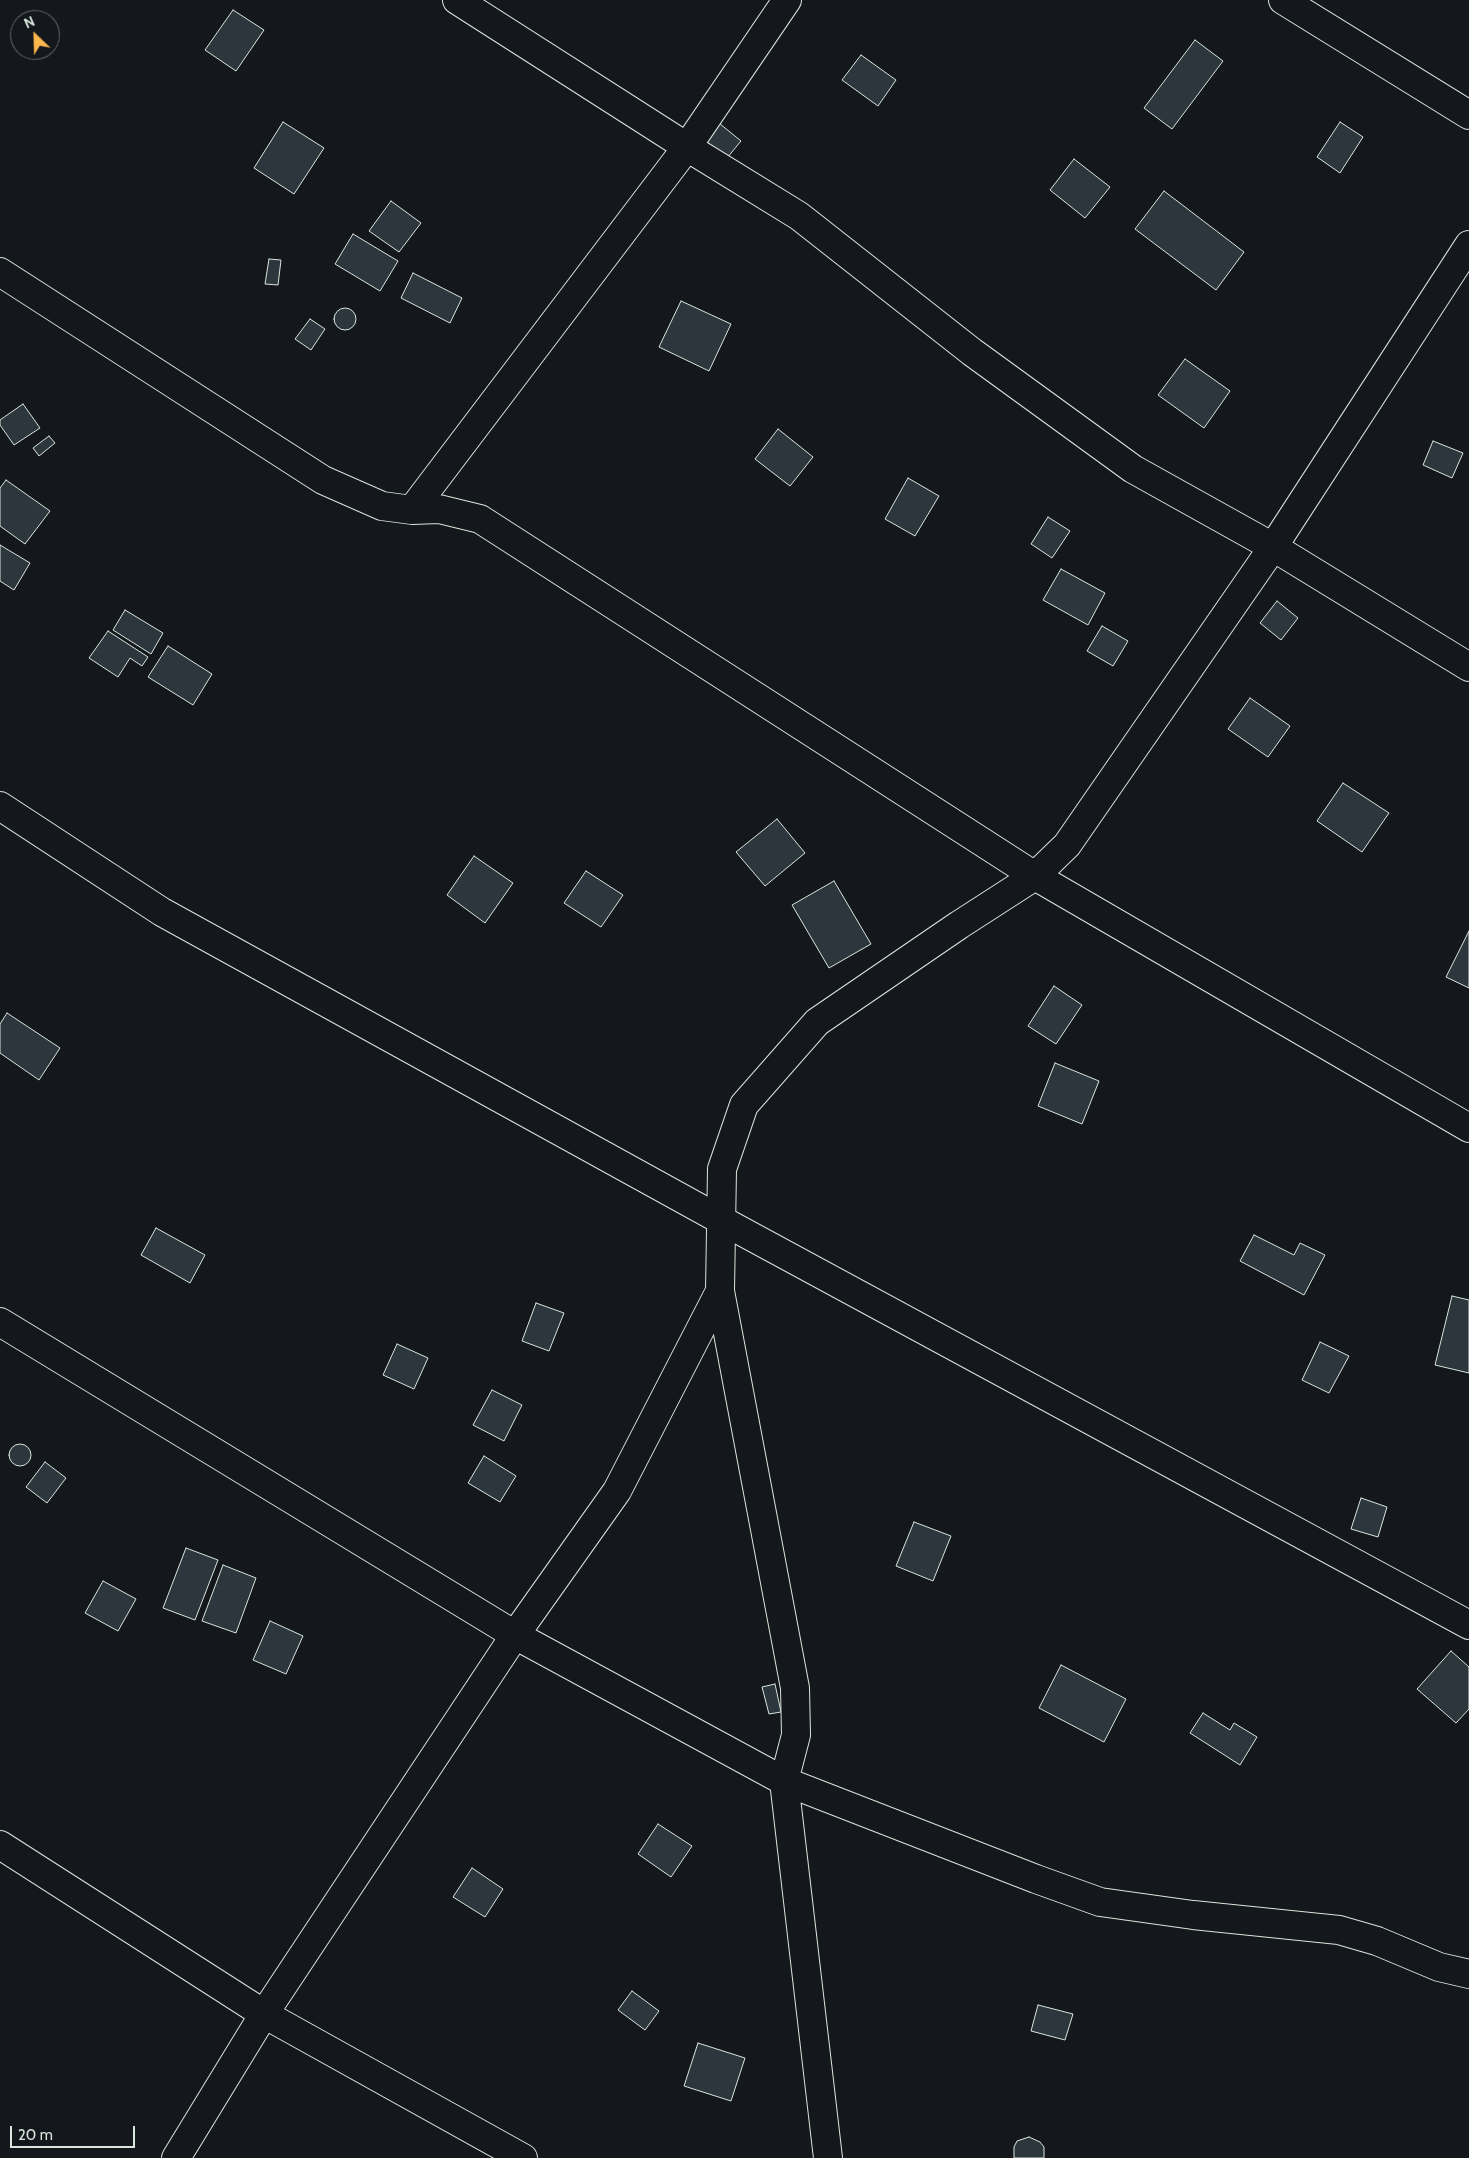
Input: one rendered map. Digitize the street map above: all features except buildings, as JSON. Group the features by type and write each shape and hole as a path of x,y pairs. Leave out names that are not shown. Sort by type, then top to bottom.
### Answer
{"street":[{"path":"457,0 799,216 972,352 1133,469 1273,547 1469,667"},
{"path":"412,510 687,147 787,0"},
{"path":"1283,0 1469,115"},
{"path":"828,2158 784,1781 796,1735 795,1688 720,1291 722,1170 744,1105 817,1022 959,925 1035,876 1067,845 1273,547 1469,245"},
{"path":"0,272 323,480 382,506 412,510 439,509 480,519 1035,876 1469,1128"},
{"path":"0,806 162,912 721,1220 1469,1625"},
{"path":"176,2158 264,2014 515,1635 617,1491 720,1291"},
{"path":"0,1322 515,1635 784,1781 1100,1902 1193,1915 1338,1930 1377,1941 1439,1967 1469,1974"},
{"path":"0,1845 264,2014 522,2158"}]}
